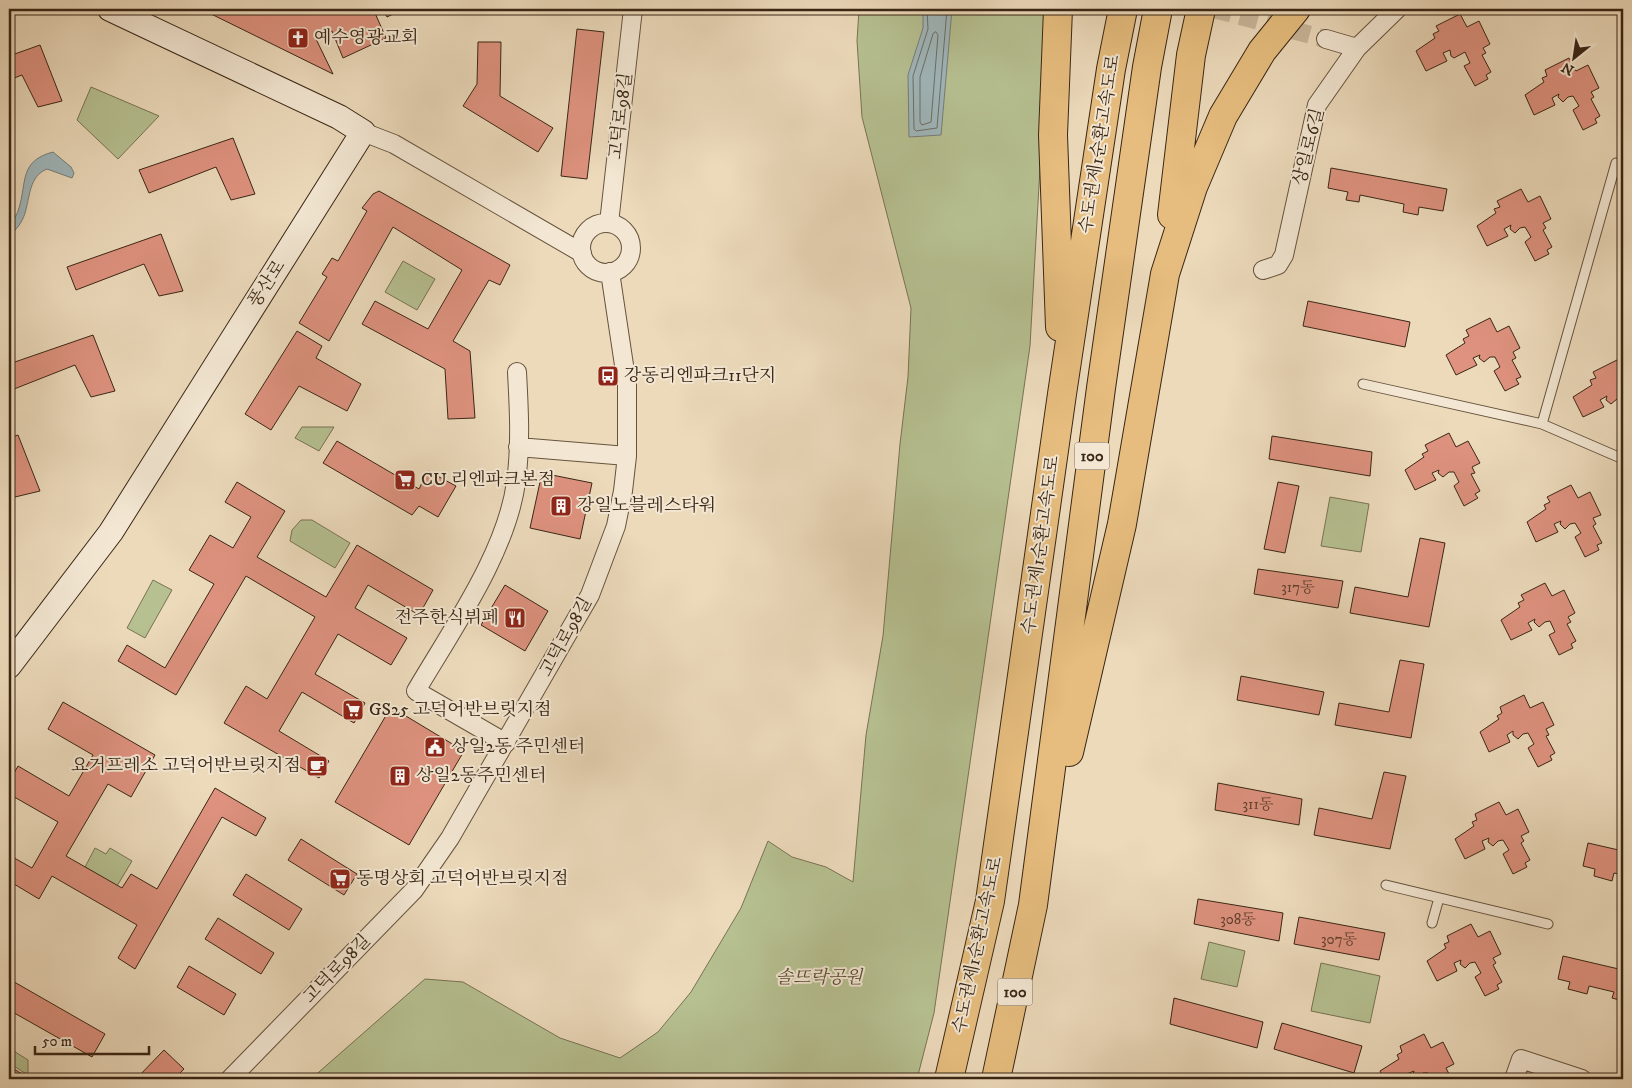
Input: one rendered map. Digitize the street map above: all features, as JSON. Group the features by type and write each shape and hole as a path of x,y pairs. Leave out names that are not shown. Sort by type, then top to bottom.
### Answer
{"highway":[{"path":"1058,9 1053,135 1062,394"},
{"name":"수도권제1순환고속도로","path":"949,1079 990,901 1062,394 1111,69 1123,9"},
{"name":"수도권제1순환고속도로","path":"996,1079 1033,905 1101,388 1146,76 1158,9"},
{"path":"1033,905 1122,524 1165,274 1191,55 1201,9"},
{"path":"1165,274 1193,187 1223,116 1262,51 1296,9"}],"street":[{"path":"110,9 339,118 364,132 394,144 582,253 590,266 597,270 610,272 625,263 631,249 630,242 622,229 609,223 594,226 588,231 582,245 582,253"},
{"name":"고덕로98길","path":"609,223 633,9"},
{"name":"상일로6길","path":"1263,270 1278,265 1284,255 1317,105 1357,48 1397,9"},
{"path":"1326,39 1357,48"},
{"name":"풍산로","path":"9,666 112,532 364,132"},
{"name":"고덕로98길","path":"230,1079 414,890 450,838 590,595 616,526 623,492 627,456 627,385 610,272"},
{"path":"506,743 416,691 496,550 508,517 516,483 520,422 517,372"},
{"path":"518,447 627,456"},
{"path":"1514,1079 1521,1059 1582,1079"}],"lane":[{"path":"1542,424 1616,162"},
{"path":"1363,384 1542,424 1623,459"},
{"path":"1386,885 1548,924"},
{"path":"1432,922 1439,898"}],"green space":[{"name":"솔뜨락공원","path":"859,9 1044,9 1042,132 1030,346 934,1013 917,1079 311,1079 425,979 463,982 560,1038 620,1058 658,1032 691,992 741,908 768,841 792,857 826,867 853,882 866,735 883,636 900,444 908,377 911,308 862,117 857,41"},
{"path":"91,87 159,116 118,159 77,120"},
{"path":"403,261 435,279 417,310 385,292"},
{"path":"302,427 334,427 319,451 295,438"},
{"path":"1330,497 1369,504 1361,552 1321,546"},
{"path":"301,520 312,520 350,543 335,568 290,541 292,530"},
{"path":"153,580 172,590 145,638 127,628"},
{"path":"95,848 106,854 110,848 132,861 117,886 85,867"},
{"path":"1209,942 1245,951 1237,987 1201,979"},
{"path":"1321,963 1380,976 1370,1023 1311,1011"},
{"path":"9,1048 28,1060 28,1075 9,1063"}],"water":[{"path":"923,9 952,9 941,135 909,137 908,75 923,28"},
{"path":"53,152 71,167 74,173 72,178 47,169 41,172 33,182 22,220 9,236 11,224 19,208 24,181 29,167 42,156"}],"building":[{"path":"201,9 394,9 395,13 387,17 383,10 375,13 386,38 343,58 332,31 316,39 333,74"},
{"path":"481,9 562,9 562,11"},
{"path":"1460,14 1467,27 1479,21 1490,44 1483,48 1486,53 1482,55 1491,72 1486,75 1488,79 1475,86 1464,66 1470,63 1465,52 1454,58 1451,56 1450,50 1443,53 1447,61 1426,71 1416,51 1435,38 1433,34 1439,31 1436,26"},
{"path":"577,29 604,32 587,179 561,176"},
{"path":"478,42 501,42 500,96 553,128 538,152 463,106 477,84"},
{"path":"40,45 62,101 38,107 22,75 9,80 9,56"},
{"path":"1569,58 1576,71 1588,65 1599,88 1591,92 1594,97 1591,99 1600,116 1595,119 1597,123 1583,130 1573,110 1579,106 1573,96 1568,97 1563,102 1558,97 1559,94 1552,98 1555,105 1534,115 1525,95 1544,82 1542,78 1547,76 1545,70"},
{"path":"233,138 255,194 231,200 216,167 149,193 139,170"},
{"path":"1331,168 1447,189 1443,211 1419,207 1418,215 1403,212 1404,204 1360,195 1359,202 1346,200 1348,192 1328,188"},
{"path":"1521,189 1528,202 1540,196 1551,219 1543,223 1546,228 1543,230 1552,247 1547,250 1549,254 1535,261 1525,242 1531,237 1525,227 1520,228 1515,233 1510,229 1511,225 1504,229 1508,236 1487,246 1477,226 1496,213 1494,209 1500,207 1497,201"},
{"path":"379,191 510,265 500,285 489,280 453,341 470,351 475,418 448,419 445,369 362,324 375,301 428,329 462,270 393,227 329,341 299,323 327,277 322,274 332,258 338,261 367,211 362,208 373,194"},
{"path":"161,234 183,291 159,296 144,264 76,290 67,267"},
{"path":"1308,301 1410,322 1405,347 1303,326"},
{"path":"1490,318 1497,332 1509,326 1520,348 1513,352 1516,358 1512,360 1521,377 1516,379 1519,384 1505,391 1494,371 1500,367 1495,357 1490,357 1484,362 1479,358 1480,355 1473,358 1477,365 1456,375 1446,355 1465,343 1463,339 1469,336 1466,330"},
{"path":"297,331 322,346 316,358 361,384 347,411 299,386 271,430 245,414"},
{"path":"93,335 115,391 91,397 75,365 9,391 9,364"},
{"path":"1617,360 1623,372 1623,402 1622,399 1617,399 1611,404 1606,400 1607,396 1600,400 1604,407 1583,417 1573,397 1592,385 1590,380 1596,378 1593,372"},
{"path":"1449,433 1456,447 1468,441 1480,463 1472,467 1475,473 1471,474 1480,491 1475,494 1478,498 1464,506 1454,486 1459,482 1454,472 1449,472 1443,477 1438,473 1439,470 1432,473 1436,480 1415,490 1405,470 1424,457 1422,454 1428,451 1425,445"},
{"path":"18,435 40,491 15,497 9,484 9,438"},
{"path":"1272,436 1372,452 1370,476 1269,459"},
{"path":"337,441 419,489 428,471 456,486 438,517 419,506 412,515 323,463"},
{"name":"강일노블레스타워","path":"542,473 592,483 580,539 530,528"},
{"path":"237,482 285,511 257,557 326,597 357,545 433,590 419,615 368,585 355,608 407,638 391,665 338,634 315,674 365,703 354,723 302,692 279,731 329,761 319,778 224,723 246,686 267,699 315,617 246,576 176,695 118,661 127,645 165,668 214,584 189,570 210,535 233,548 251,517 225,502"},
{"path":"1278,482 1299,486 1285,553 1264,549"},
{"path":"1571,485 1578,498 1590,492 1601,515 1593,518 1596,524 1593,526 1602,543 1597,545 1599,550 1585,557 1575,537 1581,533 1575,523 1570,524 1565,529 1560,524 1561,521 1554,524 1558,532 1536,542 1527,522 1546,509 1544,505 1550,502 1547,497"},
{"path":"1420,538 1445,543 1429,627 1350,613 1355,587 1408,597"},
{"path":"1258,569 1343,581 1338,608 1254,594"},
{"path":"1545,583 1552,596 1564,590 1575,613 1568,617 1571,622 1567,624 1576,641 1571,644 1573,648 1559,655 1549,635 1555,632 1550,621 1545,622 1539,627 1534,622 1535,619 1528,623 1532,630 1511,640 1501,620 1520,607 1518,603 1524,600 1521,595"},
{"path":"505,585 548,611 525,651 481,625"},
{"path":"1400,660 1424,664 1411,738 1335,725 1339,703 1389,712"},
{"path":"1241,676 1324,692 1319,715 1237,700"},
{"path":"1524,695 1530,708 1543,702 1554,725 1546,729 1549,735 1546,736 1555,753 1550,756 1552,760 1538,767 1528,748 1534,744 1528,733 1523,734 1518,739 1513,735 1513,731 1507,735 1510,742 1489,752 1480,732 1499,719 1497,716 1502,713 1500,707"},
{"path":"63,702 155,755 131,797 108,784 66,856 122,888 131,874 157,889 215,788 266,818 256,836 222,817 135,969 118,958 137,925 52,876 39,899 9,881 9,855 32,868 58,822 9,794 9,782 18,766 69,796 93,755 48,729"},
{"name":"상일2동주민센터","path":"391,707 464,751 409,845 335,802"},
{"path":"1623,735 1623,759 1618,758"},
{"path":"1384,772 1406,776 1390,849 1314,835 1319,808 1372,819"},
{"path":"1218,783 1302,799 1299,825 1215,810"},
{"path":"1499,802 1506,815 1518,809 1529,832 1521,836 1524,841 1521,843 1530,860 1525,863 1527,867 1513,874 1503,854 1509,850 1503,840 1498,841 1493,846 1488,842 1489,838 1482,841 1485,849 1465,859 1455,839 1474,826 1472,822 1477,820 1475,814"},
{"path":"301,839 357,874 344,895 288,860"},
{"path":"1588,843 1623,851 1623,875 1614,873 1612,881 1594,876 1595,869 1583,866"},
{"path":"246,874 302,909 289,930 233,895"},
{"path":"1198,899 1283,913 1279,941 1194,924"},
{"path":"1299,917 1385,933 1379,960 1294,944"},
{"path":"218,918 274,953 261,974 205,939"},
{"path":"1471,924 1478,937 1490,931 1501,954 1493,958 1496,963 1493,965 1502,982 1497,985 1499,989 1485,996 1475,977 1481,973 1475,962 1470,963 1465,968 1460,964 1461,960 1454,963 1457,971 1437,981 1427,961 1446,948 1444,944 1449,942 1447,936"},
{"path":"1563,956 1623,970 1623,1001 1612,998 1614,992 1589,986 1587,994 1568,989 1570,982 1558,979"},
{"path":"189,966 236,994 224,1015 177,987"},
{"path":"9,979 105,1034 92,1057 9,1010"},
{"path":"1174,998 1263,1022 1257,1048 1170,1024"},
{"path":"1282,1023 1362,1046 1354,1073 1274,1049"},
{"path":"1424,1034 1431,1048 1443,1042 1454,1064 1446,1068 1449,1074 1446,1075 1448,1079 1432,1079 1428,1073 1423,1073 1418,1078 1413,1074 1414,1071 1407,1074 1410,1079 1384,1079 1380,1071 1399,1059 1397,1055 1402,1052 1400,1046"},
{"path":"164,1050 184,1069 174,1079 136,1079"},
{"path":"9,1066 27,1077 25,1079 9,1079"}],"tunnel":[{"path":"1214,9 1326,39"}],"place":[{"name":"예수영광교회","path":"298,38"},
{"name":"강동리엔파크11단지","path":"608,376"},
{"name":"CU 리엔파크본점","path":"405,480"},
{"name":"강일노블레스타워","path":"561,506"},
{"name":"전주한식뷔페","path":"515,618"},
{"name":"GS25 고덕어반브릿지점","path":"353,710"},
{"name":"상일2동 주민센터","path":"435,747"},
{"name":"요거프레소 고덕어반브릿지점","path":"317,766"},
{"name":"상일2동주민센터","path":"400,776"},
{"name":"동명상회 고덕어반브릿지점","path":"340,879"}]}
